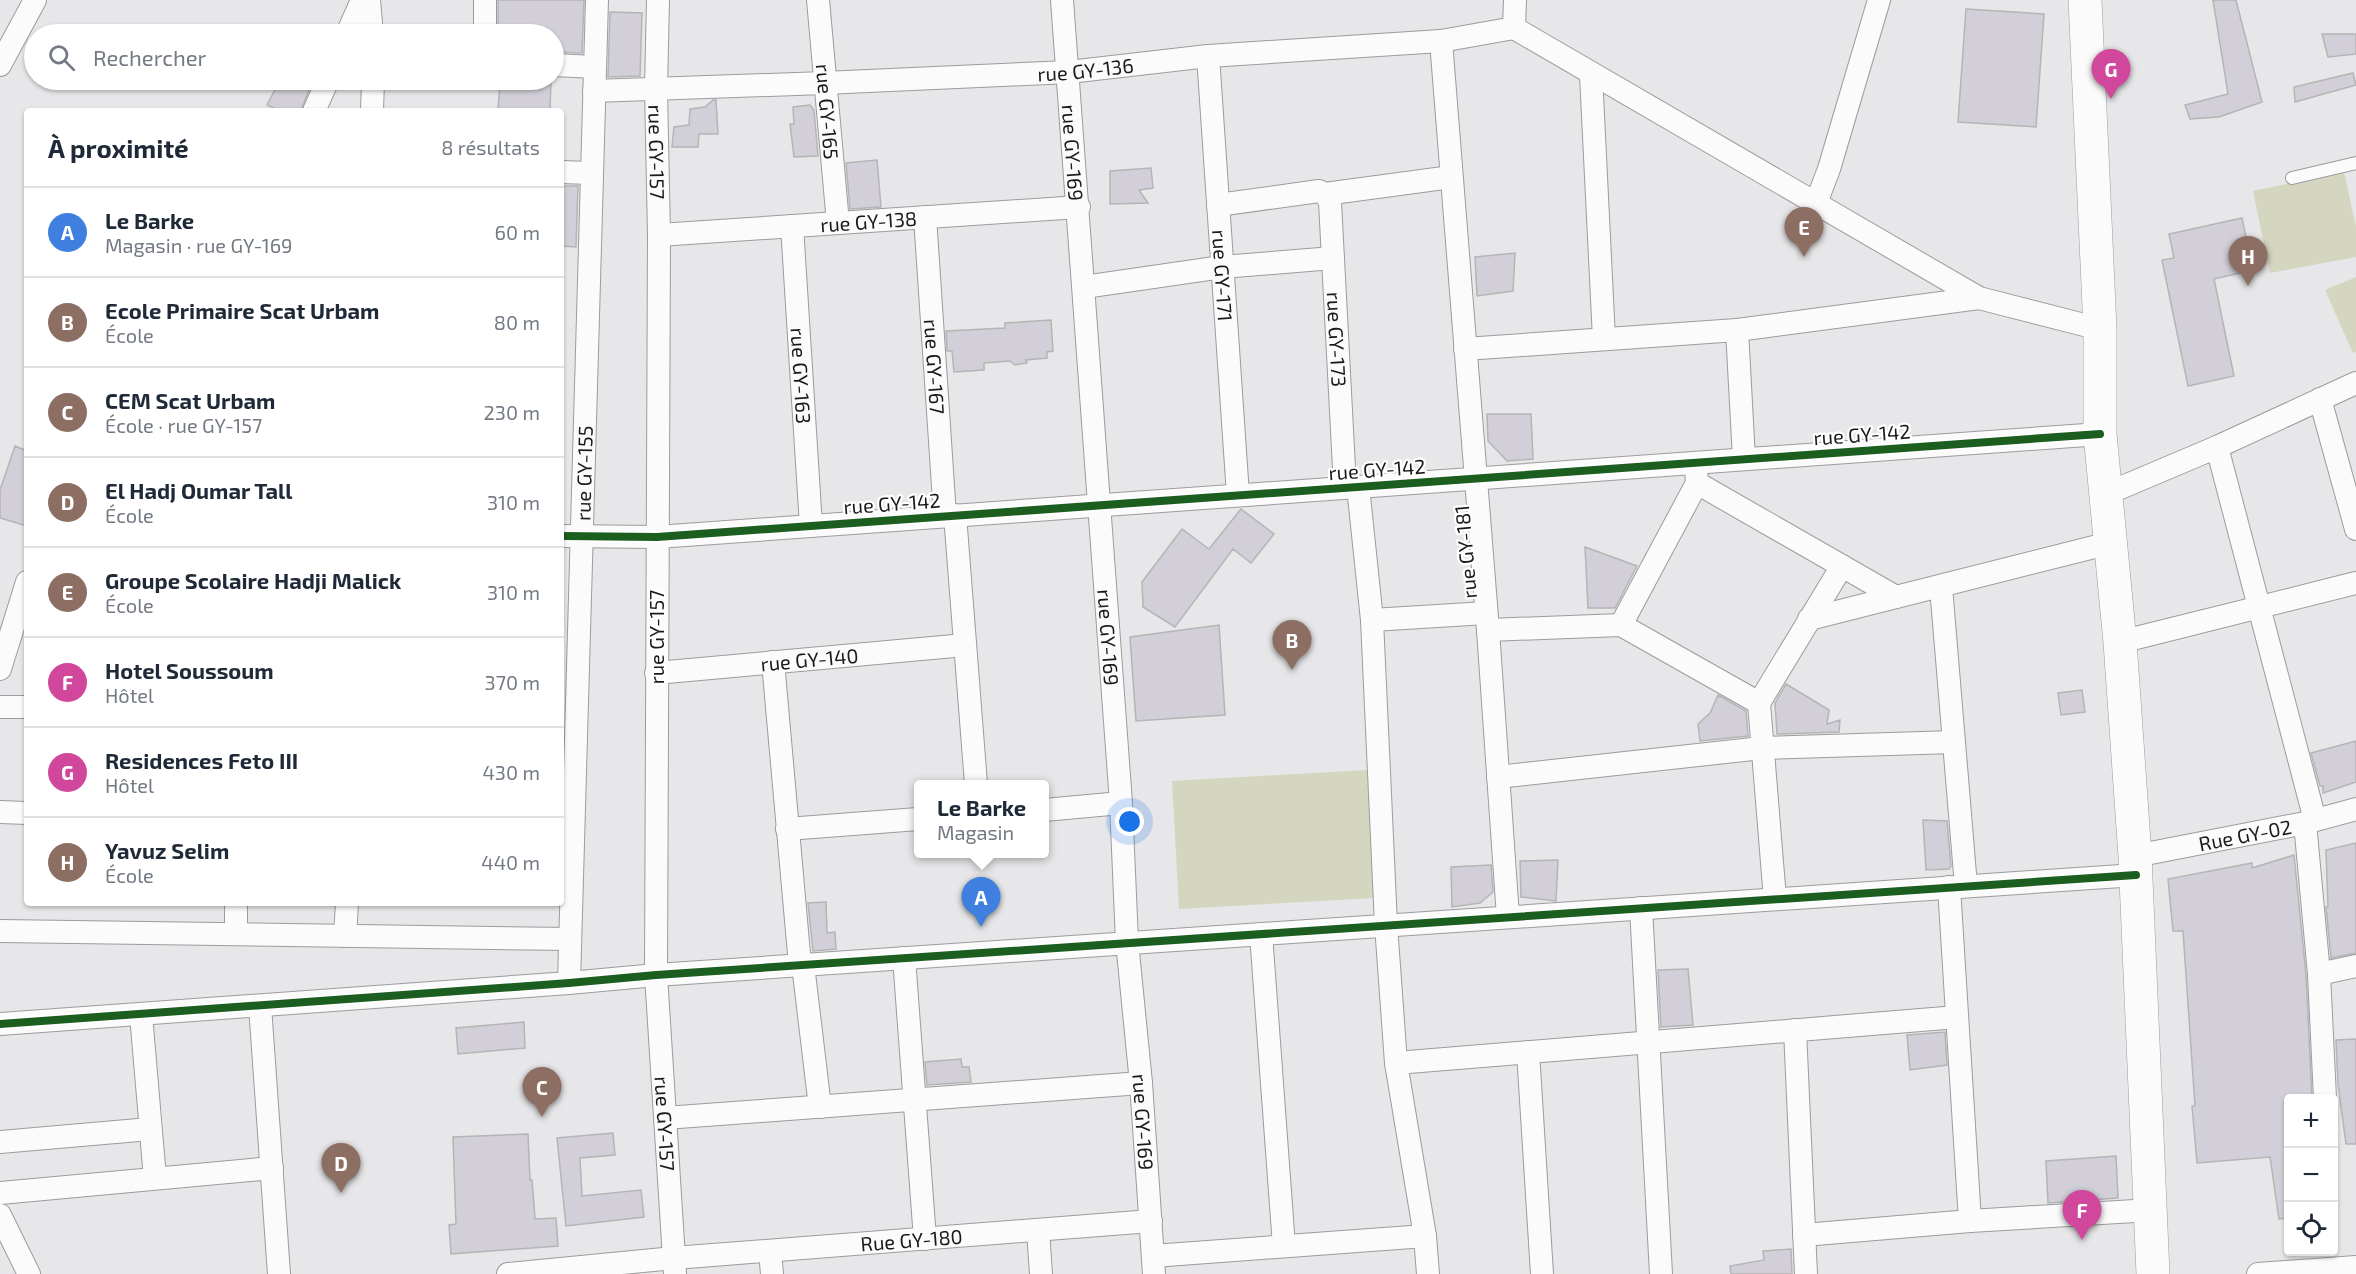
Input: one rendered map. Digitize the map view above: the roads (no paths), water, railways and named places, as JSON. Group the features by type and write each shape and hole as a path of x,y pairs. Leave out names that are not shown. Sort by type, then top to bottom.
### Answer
{"street":[{"path":"0,65 35,0"},
{"path":"351,24 362,0"},
{"path":"369,0 371,24"},
{"path":"485,0 485,24"},
{"name":"rue GY-155","path":"568,983 570,939 567,831 571,536 591,173 597,0"},
{"name":"rue GY-157","path":"658,0 656,89 659,235 656,975 674,1266"},
{"name":"rue GY-165","path":"818,0 838,223"},
{"name":"rue GY-169","path":"1062,0 1121,803 1127,942 1141,1083 1154,1265"},
{"path":"1515,0 1514,28 1591,75 1979,298 2100,329"},
{"path":"1816,203 1829,169 1879,0"},
{"path":"2085,0 2100,329 2100,434 2120,642 2135,865 2153,1274"},
{"name":"rue GY-136","path":"594,91 1069,72 1208,56 1441,41 1514,28"},
{"name":"rue GY-181","path":"1441,41 1508,917"},
{"name":"rue GY-171","path":"1208,56 1238,495"},
{"path":"564,65 594,66"},
{"path":"1591,75 1604,339"},
{"path":"315,108 323,90"},
{"path":"372,108 373,90"},
{"path":"564,172 591,173"},
{"path":"1218,205 1319,191 1325,194 1451,177"},
{"name":"rue GY-173","path":"1325,194 1330,202 1352,487 1372,620 1386,925 1396,1063 1425,1236 1428,1274"},
{"name":"rue GY-138","path":"659,235 1079,207"},
{"name":"rue GY-167","path":"925,217 950,516 965,645 976,780"},
{"name":"rue GY-163","path":"792,226 811,526"},
{"path":"1084,287 1222,267 1333,258"},
{"path":"1465,349 1737,330 1979,298"},
{"path":"1737,330 1744,459"},
{"path":"2106,494 2217,447 2356,383"},
{"path":"2320,399 2348,472 2356,529"},
{"name":"rue GY-142","path":"571,536 657,537 1475,478 1697,473 1744,459 2100,434"},
{"path":"2217,447 2259,607 2310,821 2325,1094"},
{"path":"1621,625 1697,473 1842,566 1896,597"},
{"path":"1809,619 2110,543"},
{"path":"1774,899 1759,703 1842,566"},
{"path":"2120,642 2356,583"},
{"path":"1941,587 1954,742 1958,887 1957,1017 1970,1221"},
{"path":"0,669 24,592"},
{"path":"1372,620 1621,625 1759,703"},
{"name":"rue GY-140","path":"656,673 965,645"},
{"path":"773,662 787,829 820,1107"},
{"path":"0,707 24,707"},
{"path":"1498,777 1762,748 1954,742"},
{"path":"1049,810 1121,803"},
{"name":"Rue GY-02","path":"0,1024 1127,942 1958,887 2135,865 2356,809"},
{"path":"0,812 24,813"},
{"path":"787,829 914,819"},
{"path":"236,906 236,934"},
{"path":"345,936 347,906"},
{"path":"1641,908 1660,1274"},
{"path":"0,931 570,939"},
{"path":"1260,934 1284,1246"},
{"path":"904,958 925,1239"},
{"path":"2319,974 2356,966"},
{"path":"261,1006 279,1274"},
{"path":"141,1015 155,1178"},
{"path":"1396,1063 1957,1017"},
{"path":"1795,1030 1806,1274"},
{"path":"1528,1052 1542,1274"},
{"path":"665,1118 1141,1083"},
{"path":"0,1142 150,1129"},
{"path":"0,1193 272,1168"},
{"path":"1804,1235 2151,1209"},
{"path":"0,1215 29,1274"},
{"name":"Rue GY-180","path":"508,1274 674,1266 770,1251 1151,1221"},
{"path":"1038,1230 1041,1274"},
{"path":"1154,1265 1284,1246 1425,1236"},
{"path":"770,1251 772,1274"},
{"path":"2258,1274 2341,1262"}],"lane":[{"path":"2292,178 2356,163"}],"place":[{"name":"Residences Feto III","path":"2111,99"},
{"name":"Groupe Scolaire Hadji Malick","path":"1804,257"},
{"name":"Yavuz Selim","path":"2248,286"},
{"name":"Ecole Primaire Scat Urbam","path":"1292,670"},
{"name":"Le Barke","path":"981,927"},
{"name":"CEM Scat Urbam","path":"542,1117"},
{"name":"El Hadj Oumar Tall","path":"341,1193"},
{"name":"Hotel Soussoum","path":"2082,1240"}]}
